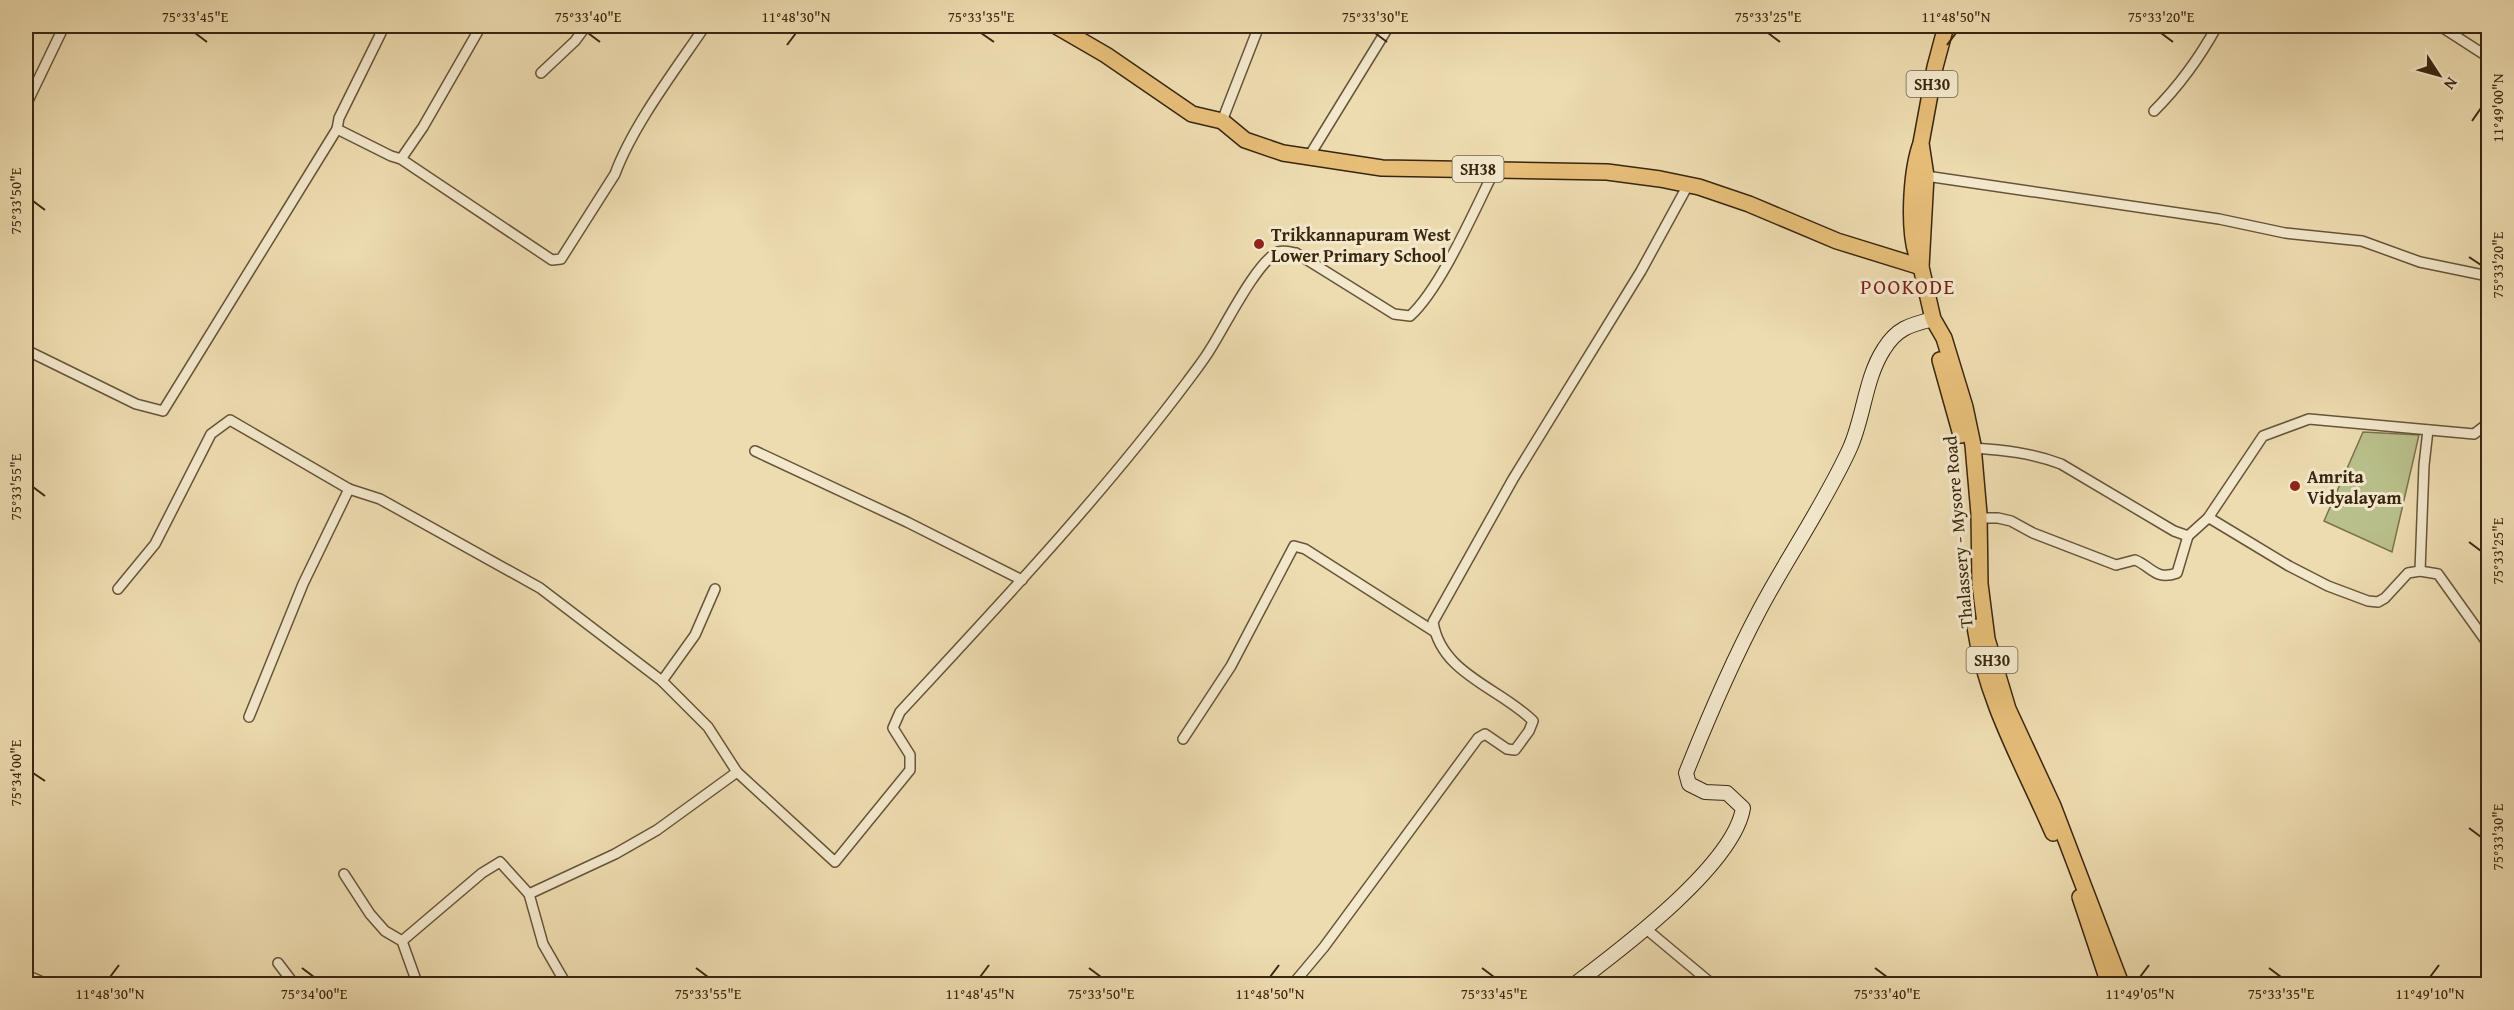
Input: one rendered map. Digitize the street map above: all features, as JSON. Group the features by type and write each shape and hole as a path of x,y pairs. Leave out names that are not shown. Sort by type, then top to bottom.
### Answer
{"main road":[{"name":"SH38","path":"1056,26 1106,55 1192,114 1222,121 1245,140 1283,153 1382,168 1607,172 1688,185 1749,204 1837,241 1921,267"},
{"name":"Thalassery - Mysore Road","path":"1946,26 1935,67 1921,143 1926,176 1921,267 1933,319 1944,338 1965,407 1973,448 1979,518 1980,584 1991,659 2008,709 2053,806 2121,984"},
{"path":"1921,143 1913,167 1912,198 1914,250 1921,267"},
{"path":"1933,319 1934,339 1964,450 1969,501 1973,611 1984,673 1999,714 2064,858 2109,984"}],"street":[{"path":"26,105 64,26"},
{"path":"401,159 423,127 481,26"},
{"path":"541,73 575,41 586,26"},
{"path":"337,129 401,159 552,260 561,259 615,174 658,96 705,26"},
{"path":"1222,121 1258,26"},
{"path":"1308,158 1389,26"},
{"path":"2154,111 2170,95 2200,56 2217,26"},
{"path":"2440,26 2488,57"},
{"path":"26,350 136,404 163,411 337,129 339,118 381,33"},
{"path":"118,589 155,544 211,434 230,420 349,489 380,499 540,588 662,681 708,728 737,772 835,862 910,770 910,755 893,728 900,712 1022,580 1145,437 1210,350 1234,307 1256,276 1276,253 1285,251 1296,253 1394,314 1410,316 1424,301 1450,257 1495,169"},
{"path":"1926,176 2219,219 2285,233 2361,242 2420,262 2488,276"},
{"path":"1293,984 1324,947 1478,738 1485,734 1507,749 1515,750 1529,731 1533,721 1446,655 1435,632 1433,622 1513,479 1641,271 1688,185"},
{"path":"1575,984 1691,888 1713,863 1741,818 1743,808 1733,797 1727,793 1705,792 1689,784 1686,773 1718,692 1749,630 1812,522 1851,446 1883,350 1894,335 1906,326 1933,319"},
{"path":"1979,518 2011,521 2033,533 2101,560 2116,564 2135,560 2152,573 2162,575 2177,573 2188,536 2208,518 2263,436 2309,419 2474,434 2487,424 2488,418"},
{"path":"2420,571 2424,465 2428,430"},
{"path":"1973,448 2016,451 2041,456 2061,464 2174,531 2188,536"},
{"path":"755,452 907,522 1022,580"},
{"path":"249,717 303,584 349,489"},
{"path":"2208,518 2299,571 2328,586 2368,601 2378,602 2385,598 2408,573 2420,571 2438,574 2488,644"},
{"path":"1184,738 1232,666 1294,546 1305,549 1435,632"},
{"path":"662,681 695,635 714,589"},
{"path":"529,894 615,854 657,830 737,772"},
{"path":"402,941 482,873 500,862 529,894 543,944 566,984"},
{"path":"344,874 370,914 385,931 402,941 416,980 409,984"},
{"path":"1645,928 1712,984"},
{"path":"278,963 294,984"},
{"path":"26,975 47,984"}],"green space":[{"path":"2363,432 2419,435 2392,552 2324,521"}],"place":[{"name":"Trikkannapuram West Lower Primary School","path":"1259,244"},
{"name":"Amrita Vidyalayam","path":"2295,486"}],"district":[{"name":"POOKODE","path":"1908,286"}]}
